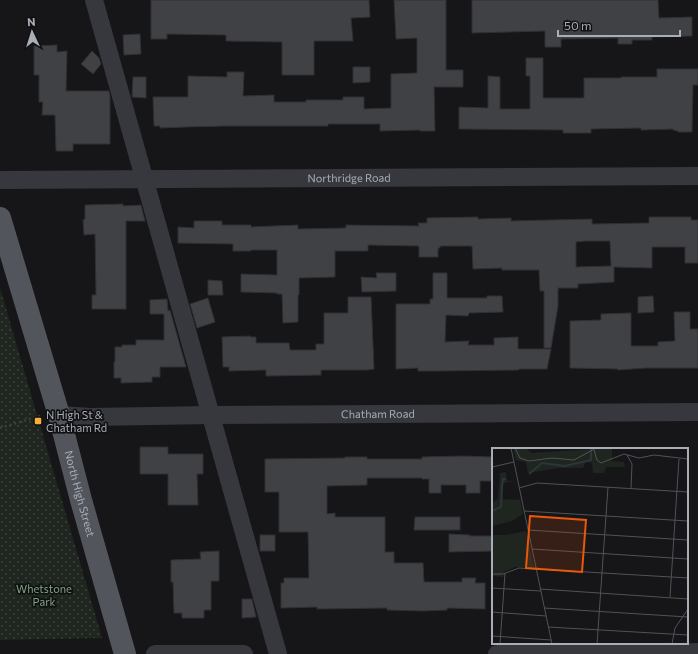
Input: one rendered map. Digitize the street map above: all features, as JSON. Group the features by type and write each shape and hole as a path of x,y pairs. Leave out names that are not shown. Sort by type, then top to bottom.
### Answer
{"main road":[{"name":"North High Street","path":"0,218 59,415 81,500 125,654"}],"street":[{"path":"94,0 278,654"},
{"name":"Northridge Road","path":"0,180 698,176"},
{"name":"Chatham Road","path":"59,415 91,417 698,412"},
{"path":"497,654 698,652"},
{"path":"155,654 244,654"}],"path":[{"path":"0,428 37,416 59,415"}],"green space":[{"name":"Whetstone Park","path":"0,288 102,638 0,640"}],"building":[{"path":"151,0 369,0 370,17 351,18 353,41 314,41 314,75 282,75 282,42 226,41 226,35 167,34 167,39 151,39"},
{"path":"394,0 446,0 446,70 463,70 463,87 434,87 435,131 380,131 380,124 160,128 160,126 154,126 153,97 188,97 188,76 227,77 227,72 244,72 243,96 274,95 274,102 343,100 343,97 364,97 364,109 391,108 391,74 417,73 417,38 396,39"},
{"path":"472,0 658,0 659,18 692,17 692,36 652,37 652,40 632,40 632,44 618,44 618,38 561,39 561,47 545,47 545,31 472,33"},
{"path":"140,34 141,54 124,55 123,35"},
{"path":"57,45 57,52 67,51 66,91 109,91 110,144 73,144 73,151 56,151 55,115 42,115 43,102 39,102 39,75 34,75 34,46"},
{"path":"92,51 99,58 101,64 93,74 81,64"},
{"path":"526,58 543,58 543,98 584,98 584,78 657,77 657,69 698,69 698,85 693,85 692,132 678,132 673,129 641,130 641,128 591,129 591,133 563,133 563,130 459,129 459,107 488,108 488,76 500,77 500,109 530,109 530,76 526,76"},
{"path":"353,67 370,67 370,82 353,83"},
{"path":"133,77 146,77 146,98 132,97"},
{"path":"123,204 123,206 141,205 145,221 126,221 126,309 92,309 92,295 96,295 95,234 84,235 83,220 85,219 85,205"},
{"path":"649,217 691,217 691,220 698,220 698,263 685,263 685,247 652,247 652,268 614,267 614,282 578,284 578,288 558,288 558,306 551,348 544,348 544,291 540,291 539,270 502,270 502,268 473,269 472,246 440,246 440,248 438,248 438,257 419,257 419,246 368,245 368,251 335,251 335,277 299,278 298,322 283,323 282,294 241,292 241,274 277,275 277,250 233,251 233,244 178,243 178,227 194,228 194,221 222,221 222,225 251,225 251,227 298,225 298,229 346,228 346,225 419,226 418,223 427,223 427,218 511,218 511,221 592,219 592,224 649,223","holes":["610,241 611,266 576,267 576,242"]},
{"path":"376,273 396,273 396,291 362,292 361,277 377,278"},
{"path":"433,273 447,273 447,298 487,298 487,296 502,296 503,312 469,313 468,316 446,315 445,342 469,341 468,345 494,345 494,338 518,337 518,349 551,349 547,369 418,371 418,368 396,369 396,304 430,304 430,299 433,299"},
{"path":"208,280 222,281 223,295 208,295"},
{"path":"653,296 654,312 638,313 638,297"},
{"path":"348,297 371,297 374,369 321,370 321,375 266,376 266,370 229,371 229,367 223,367 222,337 250,336 256,337 256,343 289,343 290,350 316,350 316,344 324,344 324,313 348,313"},
{"path":"208,298 215,322 197,328 190,304"},
{"path":"167,299 168,311 170,310 186,367 160,367 160,377 152,377 152,382 121,383 121,378 114,378 115,347 122,347 122,345 136,345 136,340 164,340 164,314 150,314 150,300"},
{"path":"674,312 690,312 690,329 698,329 698,368 646,368 618,370 570,368 570,321 601,320 601,314 631,313 631,346 658,346 658,342 675,341"},
{"path":"140,447 168,447 168,454 203,454 203,474 197,474 198,505 168,505 168,474 140,474"},
{"path":"367,457 367,459 422,459 422,457 492,457 492,481 480,481 480,493 466,493 466,485 441,485 441,493 429,493 429,479 422,478 367,478 367,485 327,486 327,514 335,513 335,517 385,517 385,552 394,552 394,563 423,563 424,582 462,582 462,578 476,578 475,583 485,583 485,609 447,608 447,610 423,611 387,610 387,608 281,608 281,583 284,583 284,578 309,578 308,532 279,532 279,492 265,492 265,459"},
{"path":"415,517 460,517 460,530 414,530"},
{"path":"449,534 492,536 492,551 449,552"},
{"path":"260,535 275,535 275,551 260,551"},
{"path":"219,551 219,581 211,581 211,610 204,610 204,618 182,618 182,613 174,613 173,582 171,582 171,560 201,559 200,552"},
{"path":"242,599 252,599 256,617 242,618"}],"place":[{"name":"N High St & Chatham Rd","path":"38,421"}]}
